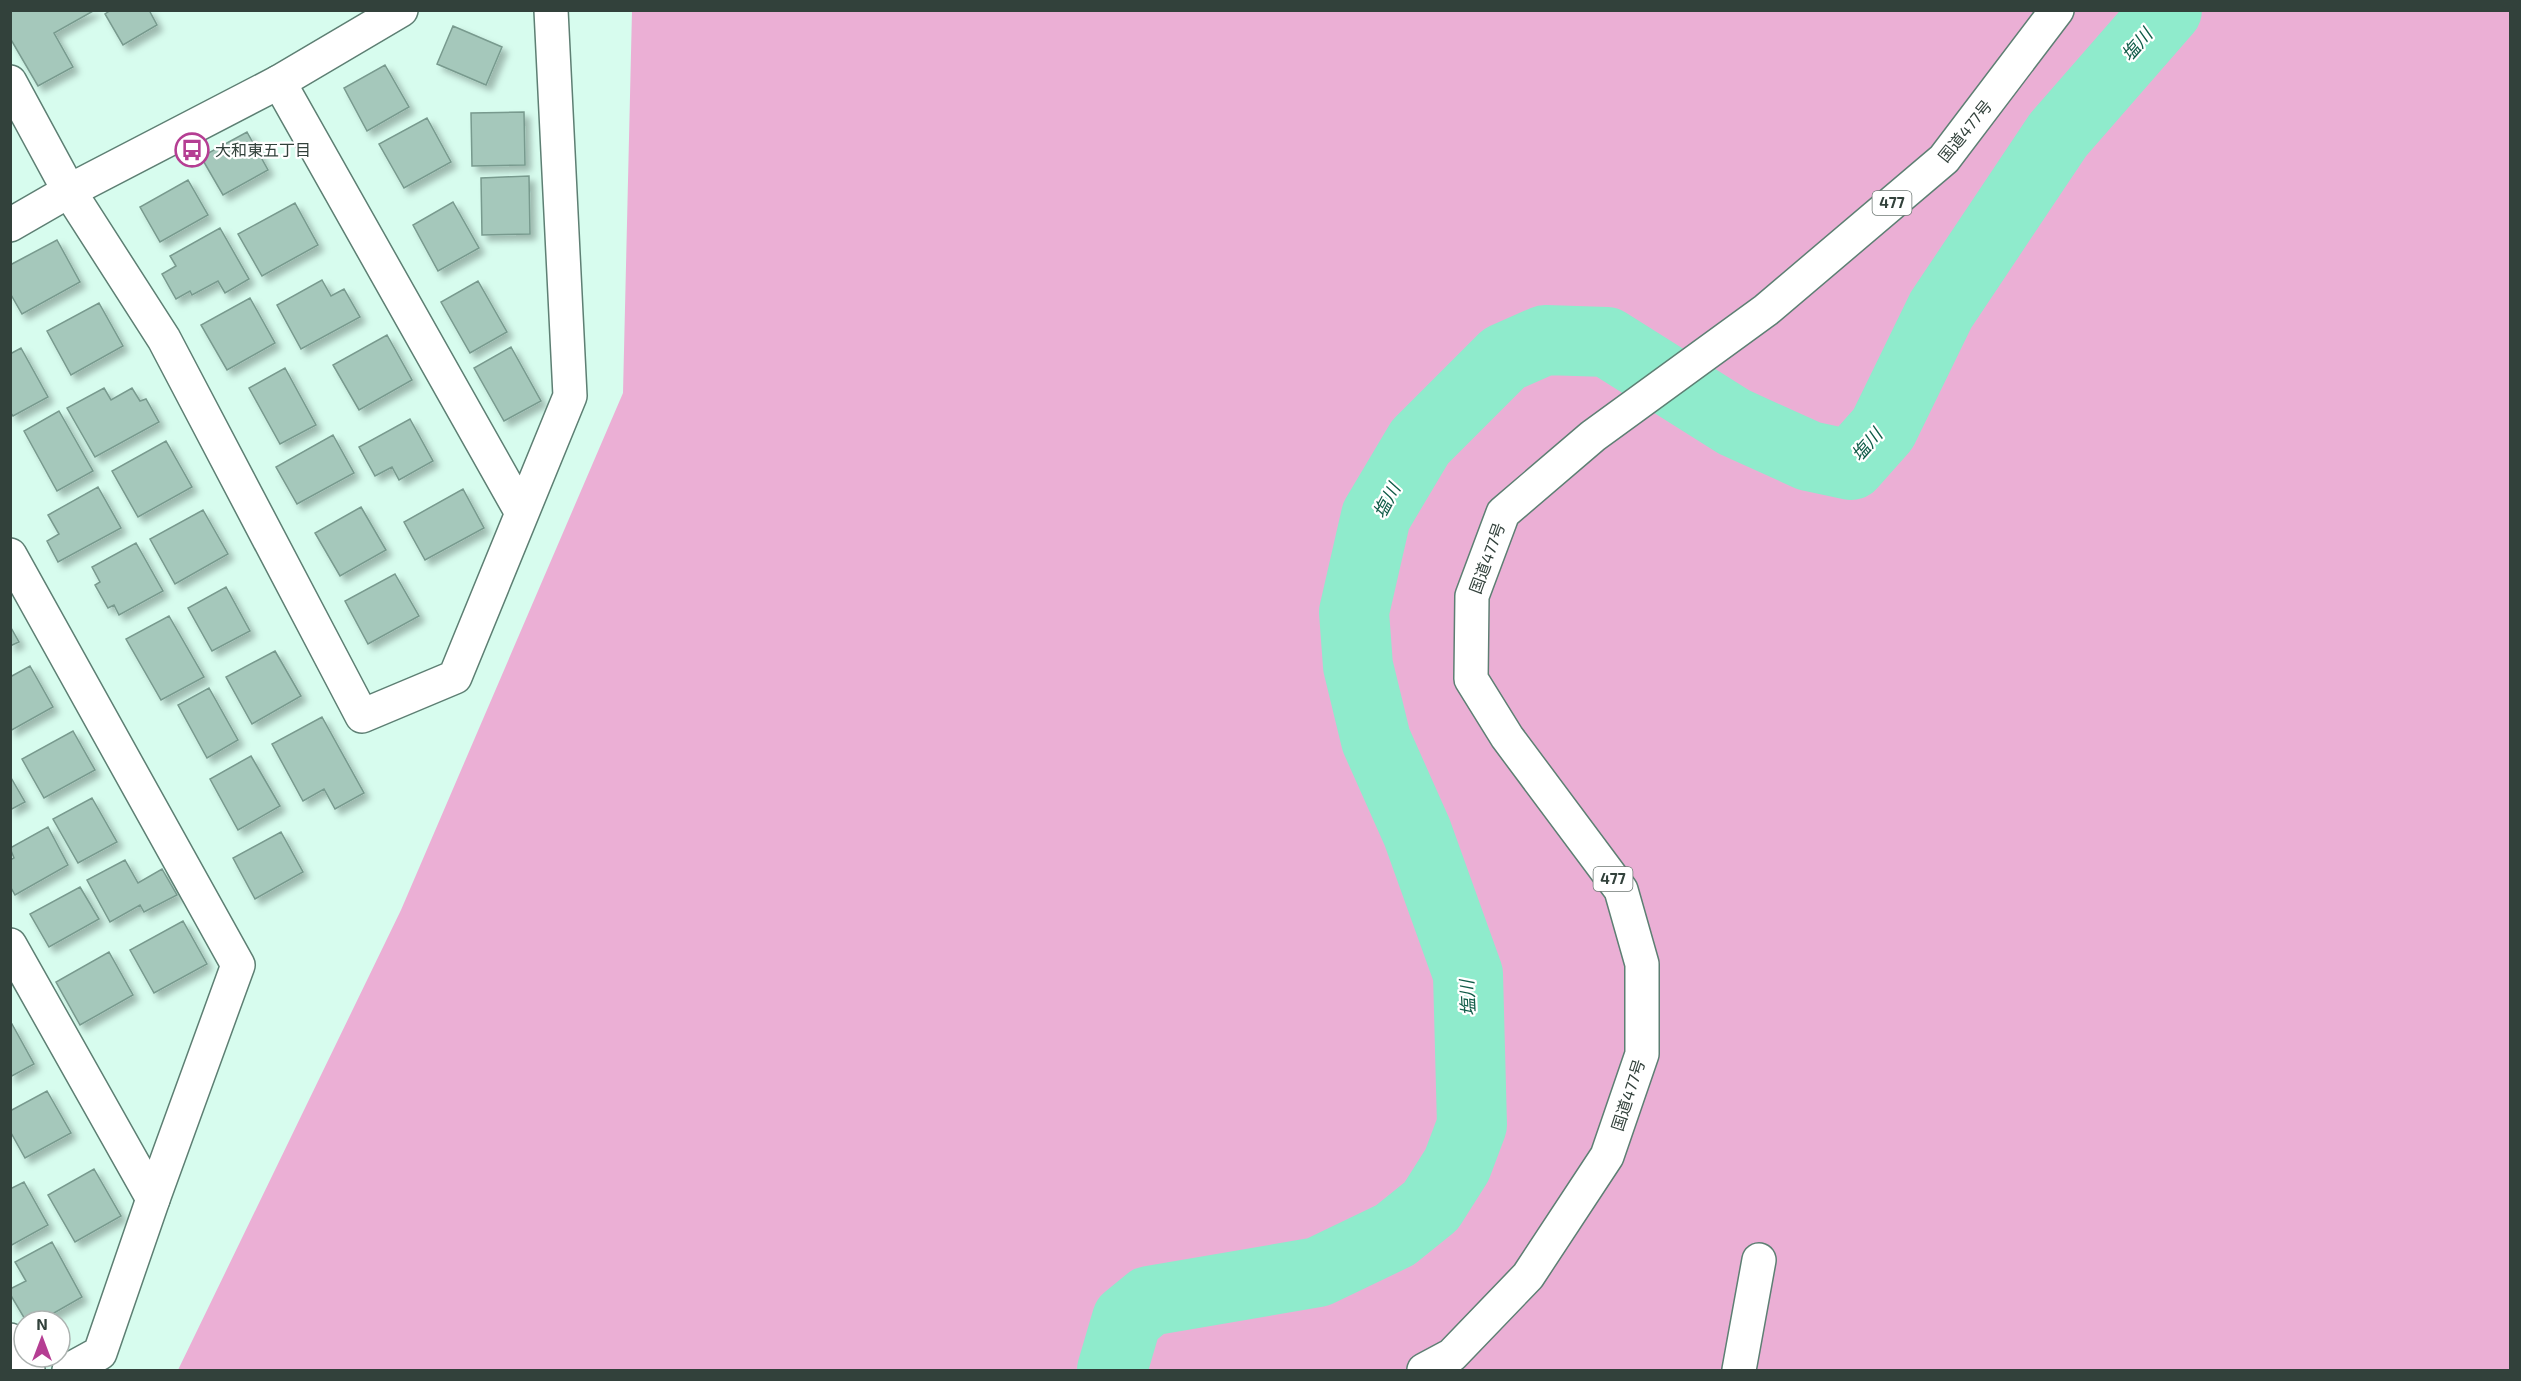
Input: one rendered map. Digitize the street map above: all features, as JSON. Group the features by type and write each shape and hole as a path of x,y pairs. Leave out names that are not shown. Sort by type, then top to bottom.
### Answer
{"main road":[{"path":"10,225 69,191 279,82 401,10"},
{"path":"10,82 69,191 164,339 362,716 455,677 570,396 551,10"},
{"name":"国道477号","path":"1424,1371 1452,1356 1528,1276 1607,1156 1642,1053 1642,964 1621,890 1507,737 1471,679 1472,596 1503,513 1593,436 1766,310 1944,159 2057,10"},
{"path":"279,82 522,513"},
{"path":"11,555 238,965 100,1353 69,1371"},
{"path":"10,945 153,1199"},
{"path":"1739,1371 1759,1260"},
{"path":"10,1340 28,1371"}],"shaded area":[{"path":"632,11 2510,11 2510,1370 178,1370 401,910 623,393"}],"building":[{"path":"10,10 95,10 54,33 73,67 38,86 10,38"},
{"path":"111,10 149,10 157,25 123,45 105,14"},
{"path":"453,26 502,47 486,85 437,64"},
{"path":"385,65 409,107 367,131 344,88"},
{"path":"524,112 525,165 472,166 471,113"},
{"path":"427,118 451,162 404,188 379,144"},
{"path":"247,132 268,170 223,195 201,157"},
{"path":"529,176 530,234 482,235 481,178"},
{"path":"188,180 208,215 160,242 140,207"},
{"path":"453,202 479,248 438,271 413,225"},
{"path":"295,203 318,245 262,276 238,234"},
{"path":"220,228 249,279 225,293 218,281 192,295 190,291 176,299 162,274 176,266 170,256"},
{"path":"57,240 80,282 22,314 10,293 10,265"},
{"path":"322,280 331,296 344,289 360,317 301,349 277,305"},
{"path":"478,281 507,332 470,353 441,302"},
{"path":"250,298 275,343 227,370 201,325"},
{"path":"99,303 123,346 71,375 47,331"},
{"path":"387,335 412,380 359,410 333,365"},
{"path":"511,347 541,401 504,421 474,368"},
{"path":"21,348 48,397 13,416 10,412 10,354"},
{"path":"285,368 316,425 280,444 249,388"},
{"path":"104,388 111,400 132,388 140,401 146,399 159,422 95,457 67,408"},
{"path":"59,411 93,471 57,491 24,431"},
{"path":"410,419 433,461 399,480 392,467 375,476 359,447"},
{"path":"333,435 354,473 297,504 276,467"},
{"path":"166,441 192,487 138,517 112,471"},
{"path":"98,487 121,528 58,562 47,541 59,534 48,515"},
{"path":"463,489 484,528 425,560 404,522"},
{"path":"361,507 386,550 340,576 315,533"},
{"path":"203,510 228,554 175,584 150,539"},
{"path":"136,543 163,591 119,615 114,605 108,608 95,585 100,582 92,567"},
{"path":"395,574 419,616 368,644 345,601"},
{"path":"226,587 250,631 212,651 188,608"},
{"path":"169,616 204,677 161,700 126,639"},
{"path":"10,626 19,642 10,646"},
{"path":"275,651 301,696 252,724 226,677"},
{"path":"30,666 53,707 10,731 10,677"},
{"path":"209,688 238,740 207,758 178,705"},
{"path":"322,717 364,793 335,809 324,789 303,801 272,744"},
{"path":"73,731 95,770 44,798 22,759"},
{"path":"251,756 280,806 238,830 210,779"},
{"path":"10,776 25,802 10,810"},
{"path":"92,798 117,842 78,863 53,819"},
{"path":"48,827 68,865 15,895 10,886 10,860 14,858 10,848"},
{"path":"281,832 303,872 255,899 233,858"},
{"path":"125,860 138,883 162,869 177,895 144,912 140,905 110,922 87,880"},
{"path":"80,887 99,919 49,947 30,914"},
{"path":"183,921 207,964 154,993 130,950"},
{"path":"109,952 133,995 80,1025 56,982"},
{"path":"12,1024 34,1064 10,1077 10,1025"},
{"path":"47,1091 71,1133 25,1158 10,1131 10,1111"},
{"path":"94,1169 121,1216 75,1242 48,1195"},
{"path":"24,1182 48,1225 10,1246 10,1189"},
{"path":"52,1242 82,1297 61,1309 19,1309 10,1294 10,1289 26,1281 15,1262"}],"waterway":[{"name":"塩川","path":"1112,1370 1127,1319 1149,1301 1318,1272 1395,1235 1431,1206 1457,1165 1472,1125 1468,974 1417,832 1376,740 1358,666 1354,612 1376,516 1420,442 1504,358 1545,340 1607,342 1734,422 1809,456 1851,465 1883,429 1941,310 2058,135 2167,10"}],"place":[{"name":"大和東五丁目","path":"192,150"}]}
